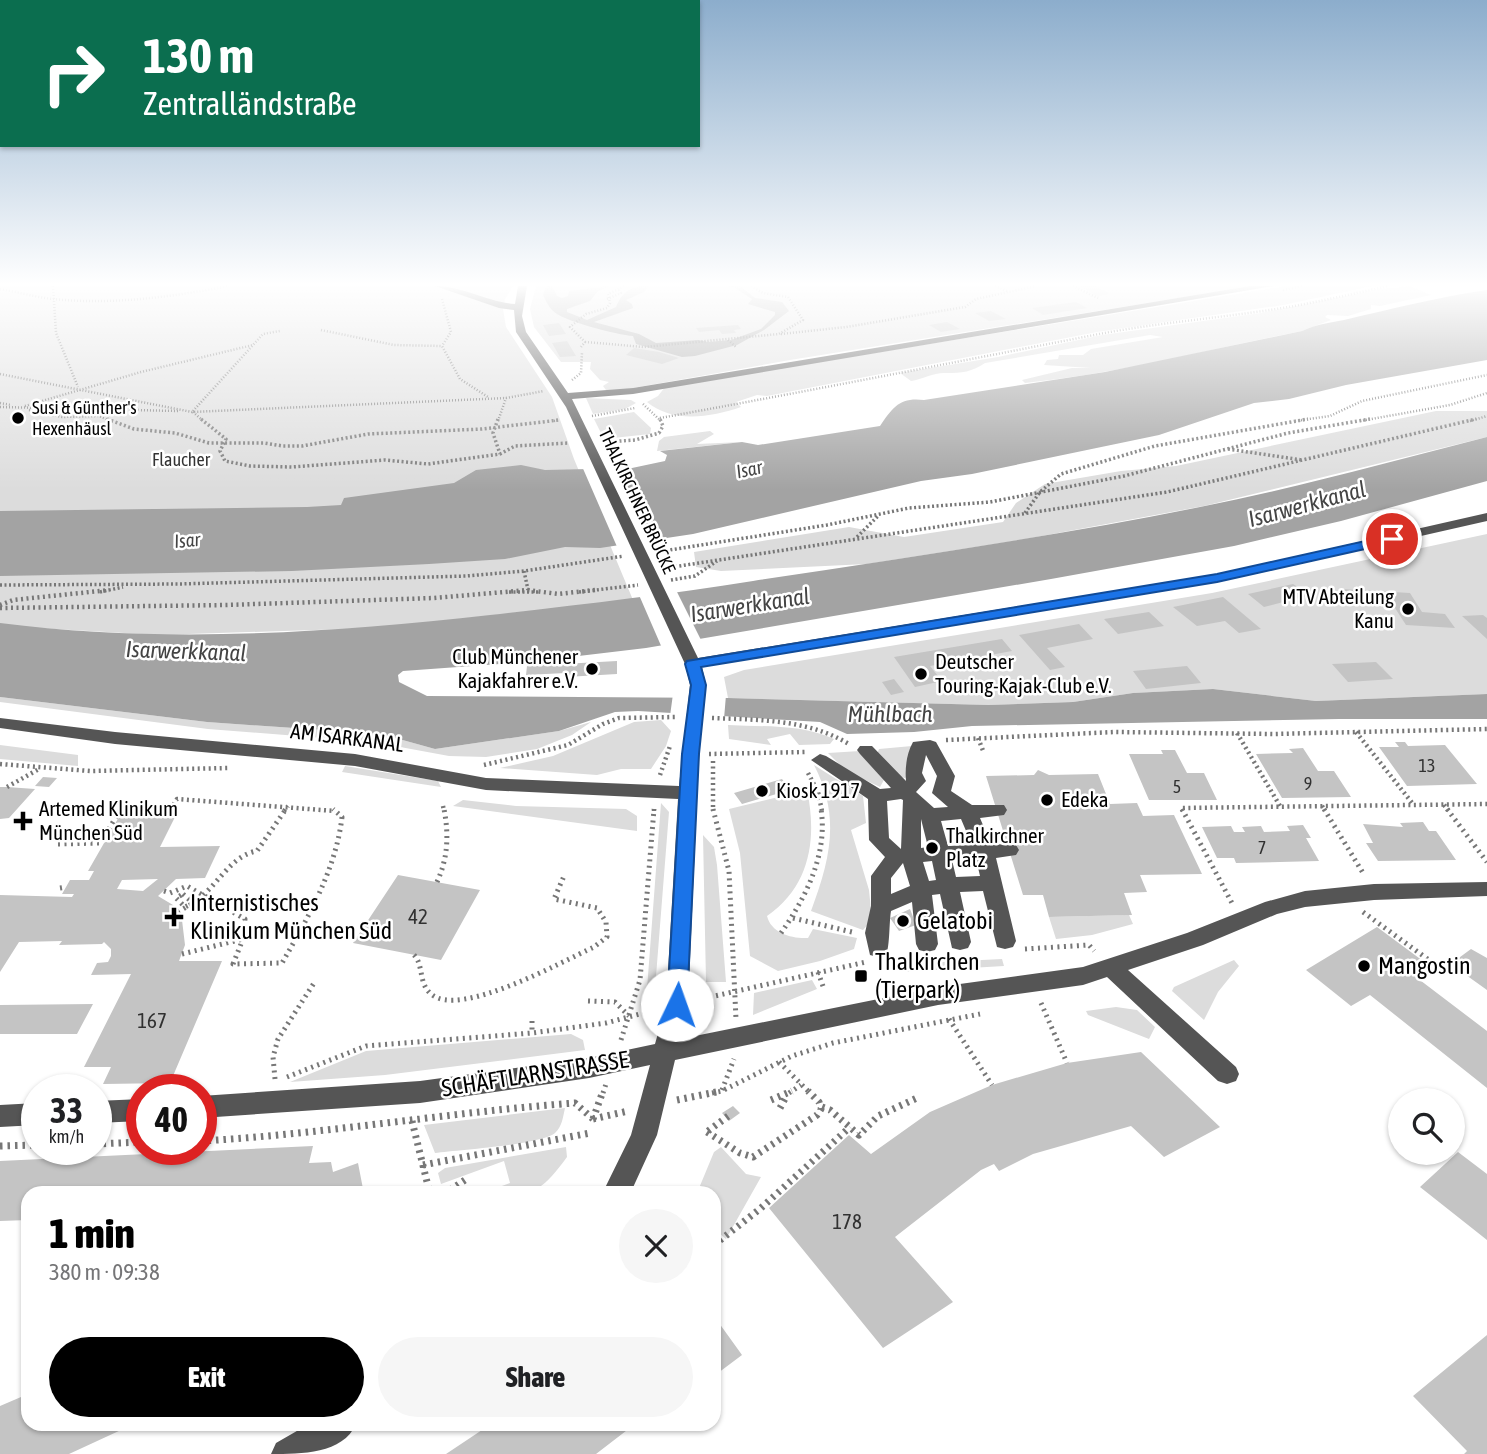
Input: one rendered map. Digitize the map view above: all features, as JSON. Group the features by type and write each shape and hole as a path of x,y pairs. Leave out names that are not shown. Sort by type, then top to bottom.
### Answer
{"street":[{"name":"THALKIRCHNER BRÜCKE","path":"537,354 570,402 689,657 698,685 689,793"},
{"path":"570,402 846,354"},
{"path":"689,657 1217,578 1487,517"},
{"name":"AM ISARKANAL","path":"0,723 115,738 355,760 486,783 655,798 689,793"},
{"path":"904,856 913,773 930,744"},
{"path":"930,744 946,776 941,793"},
{"path":"859,747 911,791 930,815 960,942"},
{"path":"811,760 877,796 911,791 941,793 968,812 984,851 1005,941"},
{"path":"620,1186 644,1135 677,1005 689,793"},
{"path":"877,796 879,840 904,856 921,890 927,944"},
{"path":"930,815 997,810"},
{"path":"872,941 881,906 881,876 904,856 1009,850"},
{"path":"881,906 921,890 948,885 992,883"},
{"name":"SCHÄFTLARNSTRASSE","path":"217,1106 420,1092 614,1063 938,996 1083,976 1113,969 1283,905 1374,892 1487,888"},
{"path":"1113,969 1227,1074"},
{"path":"0,1116 21,1115"},
{"path":"287,1454 328,1431"}],"path":[{"path":"65,354 79,388"},
{"path":"21,407 79,388 217,354"},
{"path":"192,412 245,354"},
{"path":"446,354 460,379 488,398"},
{"path":"568,382 581,373 582,354"},
{"path":"659,418 824,388 908,369 1004,354"},
{"path":"0,374 192,412 226,439 220,451 226,461 241,465 292,467 385,460 428,464 500,454 493,432 506,398"},
{"path":"1023,514 1040,492 1061,474 1155,446 1276,423 1330,416 1362,401 1487,375"},
{"path":"0,405 192,412 506,398 553,390"},
{"path":"647,553 927,505 990,502 1124,476 1288,433 1465,402 1487,393"},
{"path":"21,407 49,416 99,416 134,429 175,433 209,443 302,446 368,434 495,428"},
{"path":"661,569 1167,492 1487,416"},
{"path":"1224,449 1306,461"},
{"path":"857,538 879,515"},
{"path":"0,586 452,577 524,571 634,555"},
{"path":"658,582 695,576 718,560"},
{"path":"524,571 528,590"},
{"path":"0,606 227,605 434,598 528,590 558,594 646,584"},
{"path":"0,606 13,600 88,594 136,585"},
{"path":"475,769 568,745 603,724 620,719 669,717"},
{"path":"731,719 813,726 836,734 859,747"},
{"path":"1480,729 1487,737"},
{"path":"930,744 978,738 1114,732 1487,729"},
{"path":"1356,732 1413,805"},
{"path":"1237,733 1280,807"},
{"path":"628,1017 640,980 655,798 673,738"},
{"path":"978,738 984,752"},
{"path":"840,747 859,747"},
{"path":"736,991 729,871 713,815 713,754 775,751 811,760 810,777 821,808 824,841 793,918 781,933"},
{"path":"787,753 793,758"},
{"path":"0,764 90,771 242,768"},
{"path":"6,787 40,768"},
{"path":"641,805 655,798"},
{"path":"58,844 100,843 121,808 172,807 177,799 332,809 342,817 342,835 303,927 282,963 233,964 243,939 245,919 187,886 170,893 164,891"},
{"path":"1444,804 1487,862"},
{"path":"1242,919 1224,893 1181,808 1487,804"},
{"path":"178,912 193,903 183,894 176,898 185,907 192,903 199,899 206,895 244,853 257,851 288,806"},
{"path":"437,882 446,865 449,833 443,806"},
{"path":"1321,806 1353,858"},
{"path":"414,955 418,959 421,981 430,993 442,1001 458,1002 483,996 594,947 607,937 606,922 597,908 554,899 564,876"},
{"path":"1341,896 1433,963"},
{"path":"793,918 872,941"},
{"path":"182,954 243,939"},
{"path":"818,972 824,989"},
{"path":"277,1072 273,1056 277,1043 290,1017 314,983"},
{"path":"588,1001 615,1002 628,1017"},
{"path":"1028,1005 1053,1001"},
{"path":"1041,1003 1067,1063"},
{"path":"722,1091 779,1062 833,1043 989,1012"},
{"path":"271,1104 275,1082 366,1046 532,1033 606,1023 628,1017"},
{"path":"949,1019 992,1085"},
{"path":"532,1021 532,1033"},
{"path":"779,1062 822,1107 830,1110 859,1135 878,1116 917,1098"},
{"path":"217,1141 267,1139 518,1106 575,1103 593,1119 614,1063"},
{"path":"771,1100 788,1094 801,1085"},
{"path":"780,1108 788,1094"},
{"path":"731,1114 707,1132 720,1135 743,1157 753,1157 817,1115 822,1107"},
{"path":"412,1121 428,1186"},
{"path":"721,1239 761,1208 850,1127"},
{"path":"423,1165 590,1133"},
{"path":"0,1146 21,1145"},
{"path":"457,1186 465,1181"}],"green space":[{"name":"Flaucher","path":"0,354 524,354 552,397 574,459 633,600 376,628 159,635 37,628 0,658"},
{"path":"555,354 828,354 616,391 606,390 603,386 609,382 600,380 590,369 591,362 561,362"},
{"path":"869,354 984,354 767,396 757,395 736,402 741,407 705,416 681,416 658,409 647,402 658,396 665,387"},
{"path":"1039,354 985,363 967,371 938,374 911,381 900,373 998,357"},
{"path":"1193,354 1095,374 1025,383 1022,380 1072,368 1091,368 1044,365 1047,360 1058,359 1059,355"},
{"path":"586,398 631,400 636,403 625,409 593,414"},
{"path":"1436,411 1487,411 1487,437 1204,506 1014,541 867,564 721,571 696,567 694,552 849,527 904,537 1003,522 1016,503 1045,484 1121,471 1176,466"},
{"path":"634,412 651,428 650,434 604,439 594,419"},
{"path":"710,431 714,434 697,444 742,442 657,451 659,441 664,437"},
{"path":"1487,534 1487,694 1316,701 1213,689 1133,693 1073,702 989,705 728,698 724,677 744,670 1212,593"},
{"path":"0,697 207,722 381,734 435,749 559,731 591,722 572,735 537,749 486,757 449,756 373,742 208,729 0,702"},
{"path":"661,720 671,731 666,746 651,769 621,769 597,775 500,768 553,756 634,722"},
{"path":"728,725 795,729 834,739 830,744 799,745 790,734 767,739 771,745 729,739"},
{"path":"0,745 78,755 78,766 0,759"},
{"path":"912,746 909,775 905,778 899,777 876,757 879,749"},
{"path":"860,751 885,778 880,787 846,771 828,753"},
{"path":"814,765 863,796 866,823 851,830 869,890 872,920 863,930 811,911 823,874 830,838 828,803"},
{"path":"345,766 438,781 441,787 342,772"},
{"path":"807,790 811,825 807,859 793,890 782,904 767,916 769,922 778,931 789,936 808,938 813,929 857,938 854,949 778,971 750,956 740,853 729,809"},
{"path":"463,800 516,806 626,809 637,816 637,831 453,806"},
{"path":"661,803 669,812 655,989 647,989"},
{"path":"703,835 714,847 717,865 726,982 706,982"},
{"path":"1129,915 1133,924 1092,935 1056,939 1049,917"},
{"path":"1002,959 1004,966 902,972 901,964"},
{"path":"1234,960 1239,966 1218,992 1204,1020 1172,991 1174,987"},
{"path":"812,980 817,989 753,1015 754,993"},
{"path":"1116,1007 1137,1010 1155,1027 1149,1039 1088,1015 1086,1011"},
{"path":"571,1034 583,1040 585,1050 385,1075 290,1082 366,1051"},
{"path":"565,1108 561,1125 555,1133 533,1141 498,1146 435,1153 424,1125"},
{"path":"566,1147 567,1157 541,1186 502,1186 510,1183 504,1161 441,1184 438,1173 445,1168"},
{"path":"721,1147 746,1174 761,1177 726,1239 721,1235 721,1186 700,1186 714,1152"}],"water":[{"path":"671,354 703,354 695,356 682,357"},
{"name":"Isar","path":"1192,354 1487,354 1487,360 1346,385 1289,399 1254,403 1159,435 972,474 921,481 693,534 600,548 565,547 505,559 292,571 0,576 0,511 341,505 344,498 454,483 476,470 521,465 545,470 632,468 665,461 667,455 660,451 742,442 758,445 880,426 893,409 909,400 924,400 1105,372"},
{"path":"1487,437 1487,481 1341,521 1234,546 646,648 528,662 403,671 398,675 399,682 427,696 728,698 989,705 1073,702 1133,693 1213,689 1316,701 1487,694 1487,719 972,726 914,732 847,734 820,722 638,711 615,712 559,731 435,749 381,734 207,722 0,697 0,623 123,633 245,634 367,627 622,600 1033,538 1144,518 1236,500"}],"pier":[{"path":"581,464 615,464 654,543 618,549"},
{"path":"676,590 702,642 662,648 639,595"},
{"path":"673,694 726,695 724,719 670,716"}],"building":[{"path":"558,354 576,356 560,357"},
{"path":"665,354 679,358 662,364 626,355"},
{"path":"1293,584 1310,595 1264,607 1248,594"},
{"name":"MTV Abteilung Kanu","path":"1341,589 1410,593 1422,612 1445,614 1455,628 1406,625 1393,605 1348,602"},
{"path":"1223,597 1261,629 1239,633 1225,621 1197,626 1173,607"},
{"path":"1149,612 1164,626 1118,634 1104,619"},
{"path":"1483,615 1487,618 1487,639 1462,616"},
{"path":"1079,624 1093,639 1047,648 1065,667 1050,670 1019,635"},
{"path":"1002,639 1012,651 930,666 942,681 915,687 894,657"},
{"name":"Club Münchener Kajakfahrer e.V.","path":"617,661 617,674 566,677 566,673 526,675 527,666"},
{"path":"1376,662 1393,679 1348,682 1332,664"},
{"path":"1187,666 1201,683 1146,689 1133,671"},
{"path":"894,679 904,692 891,695 882,682"},
{"path":"1395,742 1405,742 1408,746 1445,745 1477,784 1407,786 1379,747 1399,747"},
{"path":"1303,748 1318,771 1334,771 1351,797 1282,798 1256,754 1293,753 1289,749"},
{"path":"1161,750 1175,750 1187,773 1204,773 1217,800 1149,800 1129,754 1163,754"},
{"path":"1038,770 1049,775 1098,774 1110,804 1137,803 1143,816 1174,815 1202,874 1140,875 1147,892 1124,893 1132,915 1049,917 1043,895 1023,895 986,776 1034,775"},
{"path":"43,777 57,778 49,787 35,786"},
{"name":"Kiosk 1917","path":"782,779 790,790 742,804 734,793"},
{"path":"0,787 35,789 9,818 0,819"},
{"path":"179,809 160,847 220,846 205,878 176,879 158,896 173,905 182,920 185,945 179,961 222,961 174,1074 126,1074 126,1084 112,1084 112,1074 108,1074 111,1067 84,1067 131,974 91,975 97,963 108,962 111,956 111,949 104,942 59,945 62,941 19,942 0,972 0,895 72,897 74,894 62,894 70,880 89,880 94,871 88,871 123,810","holes":["158,879 143,891 117,889 122,880"]},
{"path":"1423,822 1429,831 1436,831 1456,860 1378,861 1366,843 1373,843 1363,824 1403,827 1400,823"},
{"path":"1303,825 1311,838 1306,838 1319,861 1236,863 1234,858 1217,858 1202,827 1231,826 1234,832 1245,832 1242,827 1261,826 1264,832 1290,831 1287,826"},
{"path":"398,875 480,890 441,960 353,943"},
{"name":"Gelatobi","path":"910,909 916,925 899,931 890,918"},
{"path":"1377,927 1423,961 1408,971 1487,1031 1487,1088 1370,995 1351,1006 1306,970"},
{"path":"1471,949 1487,958 1487,990 1466,975 1472,971 1456,960"},
{"path":"93,1004 77,1034 0,1034 0,1005"},
{"path":"1141,1052 1220,1127 1164,1157 1131,1126 1033,1154 999,1171 994,1164 981,1170 895,1237 953,1302 883,1348 769,1208 849,1135 871,1154 930,1112 992,1085 1067,1063"},
{"path":"733,1106 740,1113 729,1121 722,1113"},
{"path":"313,1146 309,1163 331,1162 333,1172 358,1163 362,1186 21,1186 21,1220 0,1221 0,1161 21,1160 21,1165 112,1165 112,1156 126,1155 126,1165 217,1165 217,1151"},
{"path":"1465,1157 1487,1174 1487,1240 1420,1187 1444,1165 1465,1165"},
{"path":"721,1326 742,1355 721,1371"},
{"path":"1487,1335 1487,1454 1464,1454 1467,1451 1413,1396"},
{"path":"21,1397 21,1431 119,1431 69,1454 0,1454 0,1406"},
{"path":"480,1431 626,1431 596,1454 446,1454"}],"place":[{"name":"Susi & Günther's Hexenhäusl","path":"18,418"},
{"name":"MTV Abteilung Kanu","path":"1408,609"},
{"name":"Club Münchener Kajakfahrer e.V.","path":"592,669"},
{"name":"Deutscher Touring-Kajak-Club e.V.","path":"921,674"},
{"name":"Kiosk 1917","path":"762,791"},
{"name":"Edeka","path":"1047,800"},
{"name":"Artemed Klinikum München Süd","path":"23,821"},
{"name":"Thalkirchner Platz","path":"932,848"},
{"name":"Internistisches Klinikum München Süd","path":"174,917"},
{"name":"Gelatobi","path":"903,921"},
{"name":"Mangostin","path":"1364,966"},
{"name":"Thalkirchen (Tierpark)","path":"861,976"}],"route":[{"path":"677,1005 690,754 698,685 692,664 1217,578 1392,539"}],"water label":[{"name":"Isarwerkkanal","path":"1307,504"},
{"name":"Isarwerkkanal","path":"750,605"},
{"name":"Isarwerkkanal","path":"186,651"},
{"name":"Mühlbach","path":"890,714"}]}
